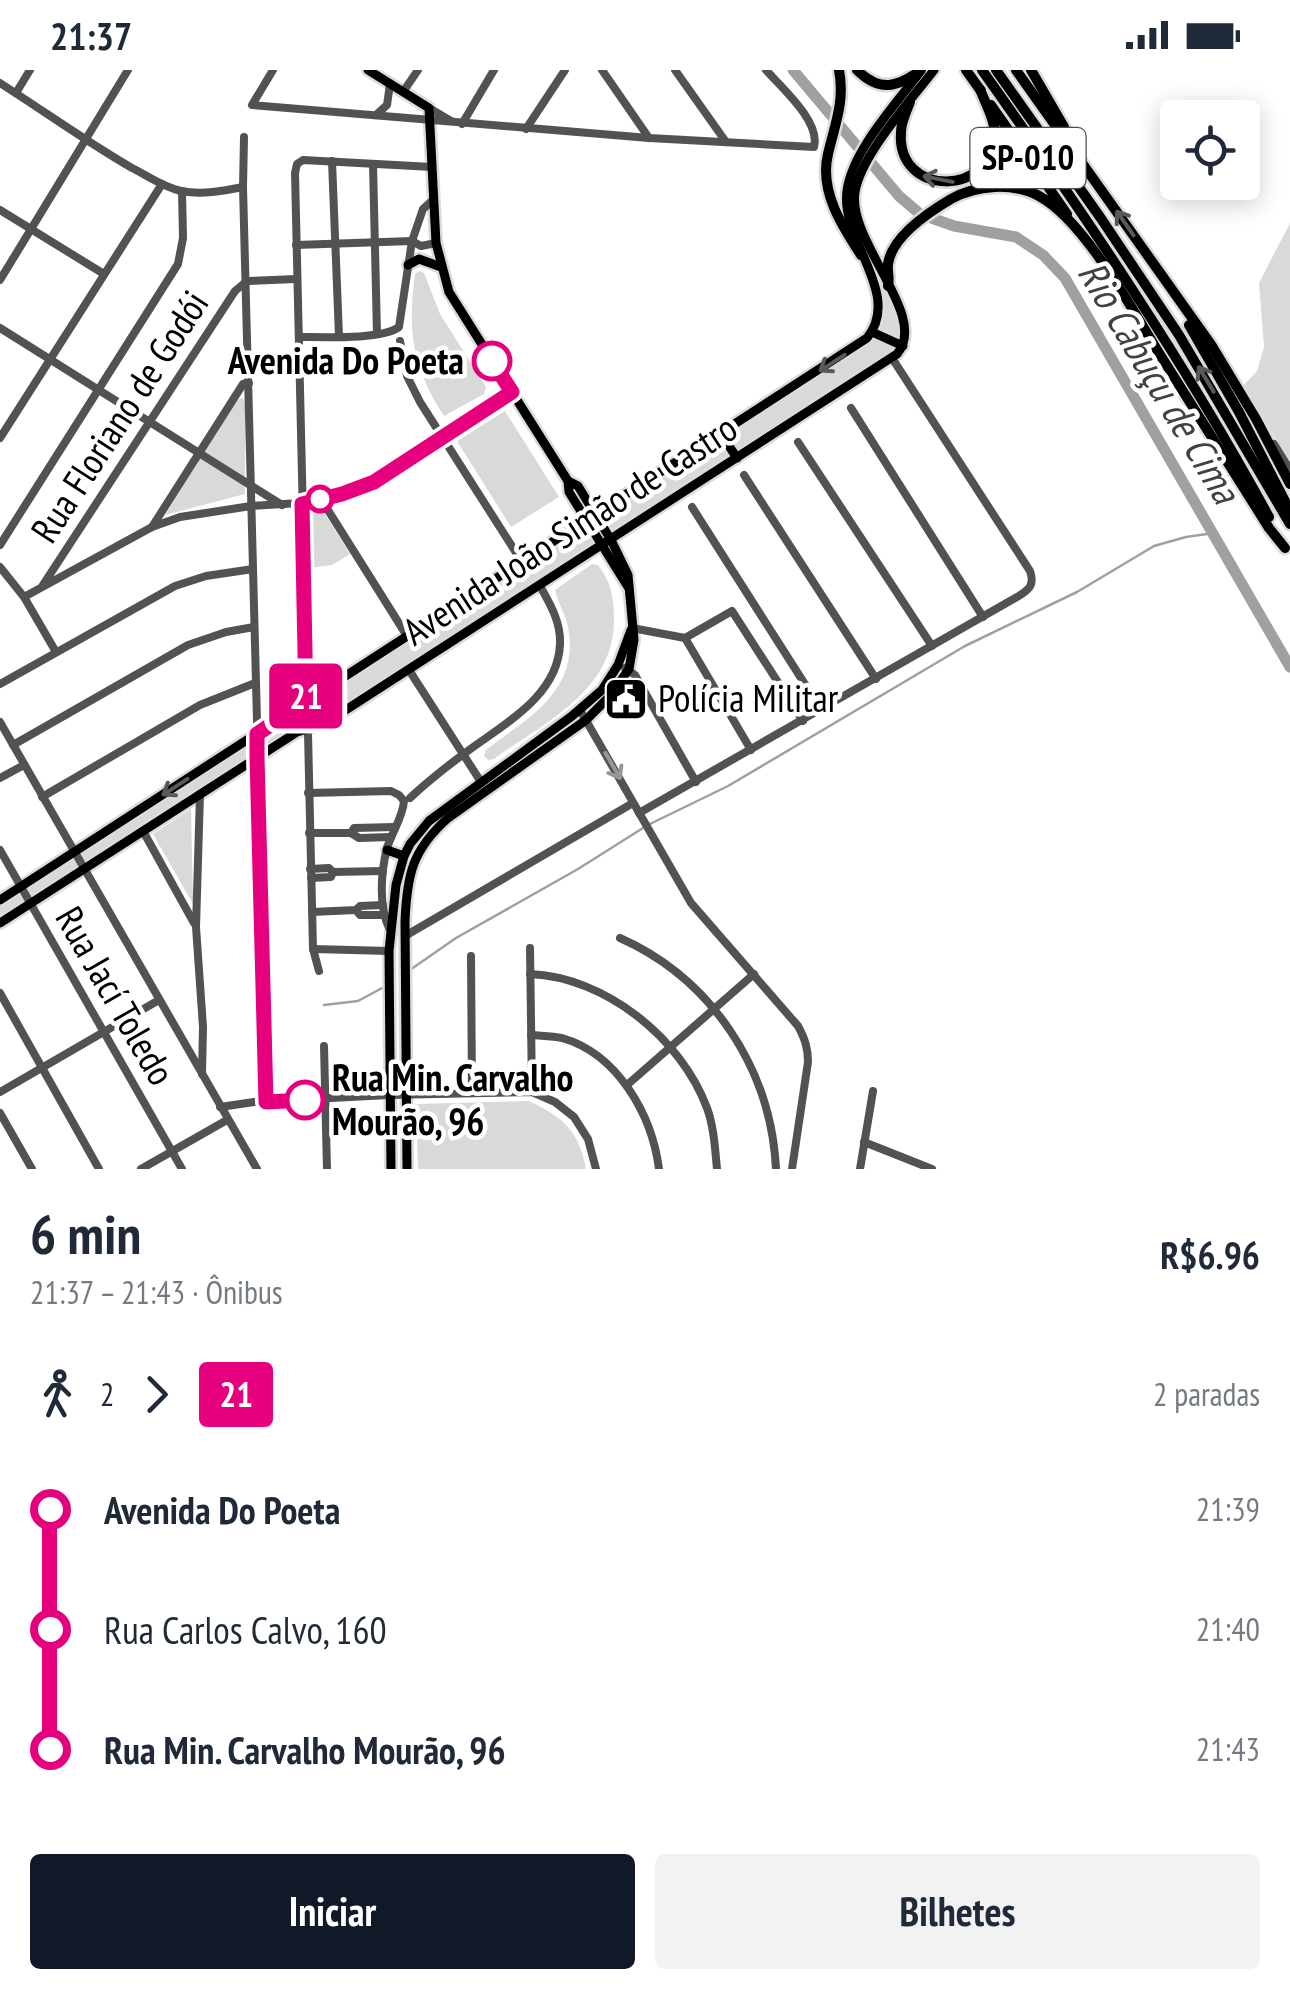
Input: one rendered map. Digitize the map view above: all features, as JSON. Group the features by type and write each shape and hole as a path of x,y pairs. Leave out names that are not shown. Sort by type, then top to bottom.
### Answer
{"highway":[{"path":"839,70 842,104 826,169 830,196 861,255"},
{"path":"857,70 873,82 890,86 922,70"},
{"name":"SP-010","path":"966,70 1077,227"},
{"name":"SP-010","path":"982,70 1080,209 1166,342 1234,454 1287,553"},
{"name":"SP-010","path":"996,70 1179,335 1290,524"},
{"name":"SP-010","path":"1016,70 1212,346 1256,419"},
{"path":"1031,70 1074,150"},
{"path":"910,102 900,132 908,163 924,178 952,182 970,176 990,154 994,129 980,89"},
{"path":"888,286 890,257 901,238 939,206 977,189 1021,190 1039,196 1077,227 1287,553"},
{"path":"1176,297 1290,511"},
{"path":"1256,419 1290,484"}],"main road":[{"path":"368,70 429,108 436,243 449,292 568,482 578,486 628,588 632,612 624,667 609,697 429,820 404,856 396,885 388,950 391,1169"},
{"path":"860,165 855,210 860,231 904,320 903,346 872,332 880,309 878,298 846,202 848,181 922,70"},
{"path":"873,144 934,70"},
{"path":"408,265 419,260 441,267"},
{"name":"Avenida João Simão de Castro","path":"0,900 848,352 872,332"},
{"name":"Avenida João Simão de Castro","path":"0,923 257,757 298,732 324,724 409,670 892,358 903,346"},
{"path":"721,434 736,458"},
{"path":"407,1169 404,970 410,870 428,838 448,818 583,715"},
{"path":"387,850 404,856"},
{"path":"389,1007 405,1011"}],"street":[{"path":"16,93 30,70"},
{"path":"0,280 128,70"},
{"path":"273,70 252,105 649,138 808,148 816,144 813,128 766,70"},
{"path":"403,92 418,70"},
{"path":"458,123 494,70"},
{"path":"526,128 564,70"},
{"path":"602,70 649,138"},
{"path":"675,70 726,142"},
{"path":"0,84 162,184 182,191 244,187"},
{"path":"376,116 388,105 390,84"},
{"path":"429,108 458,123"},
{"path":"244,137 266,1102"},
{"path":"319,971 310,874 295,167 302,160 432,167"},
{"path":"332,161 339,336"},
{"path":"373,164 377,334"},
{"path":"0,438 162,184"},
{"path":"0,546 178,264 183,238 182,191"},
{"path":"298,337 395,331 401,322 412,241 423,209 433,200"},
{"path":"0,210 104,274"},
{"path":"296,245 436,243"},
{"path":"247,281 296,278"},
{"name":"Rua Floriano de Godói","path":"42,586 214,321 234,292 247,281"},
{"path":"0,328 282,504"},
{"path":"400,341 414,391 522,562"},
{"path":"640,815 984,617 1027,590 1033,580 892,358"},
{"path":"152,527 244,384 250,383"},
{"path":"24,597 152,527 180,516 250,506 302,504 374,482 512,392"},
{"path":"850,408 984,617"},
{"path":"1256,419 1290,470"},
{"path":"798,442 932,646"},
{"path":"744,475 876,679"},
{"path":"321,499 408,636"},
{"path":"692,507 822,711"},
{"path":"0,568 24,597 56,652"},
{"path":"0,684 175,586 206,576 253,569"},
{"path":"390,930 383,910 384,871 391,838 407,802 522,711 554,671 560,642 558,625 540,586"},
{"path":"632,628 685,638 732,611 803,721"},
{"path":"13,746 188,645 254,627"},
{"path":"685,638 751,750"},
{"path":"624,667 635,675 696,782"},
{"path":"409,670 481,782"},
{"path":"42,796 200,705 255,682"},
{"path":"583,715 691,904 798,1026 808,1050 792,1169"},
{"path":"0,722 257,1169"},
{"path":"0,778 24,764"},
{"path":"308,792 391,791 407,802"},
{"path":"200,794 196,927 202,1074"},
{"path":"405,936 634,803"},
{"path":"351,833 360,826 396,826"},
{"path":"143,831 196,927"},
{"path":"309,834 351,833 359,838 391,838"},
{"name":"Rua Jací Toledo","path":"0,850 182,1169"},
{"path":"310,874 329,868 333,872 384,871"},
{"path":"187,910 197,906"},
{"path":"312,912 356,910 360,906 383,910"},
{"path":"620,938 675,970 716,1010 758,1082 774,1142 776,1169"},
{"path":"530,948 532,1092"},
{"path":"314,949 388,950"},
{"path":"471,956 472,1093"},
{"path":"530,974 570,981 613,1000 671,1046 708,1108 717,1169"},
{"path":"626,1085 754,974"},
{"path":"0,993 99,1169"},
{"path":"0,1092 159,1000"},
{"path":"180,1036 190,1037 203,1028"},
{"path":"531,1035 564,1039 582,1047 602,1060 626,1085 652,1134 659,1169"},
{"path":"324,1046 327,1169"},
{"path":"860,1169 873,1091"},
{"path":"220,1106 532,1092 555,1102 574,1117 588,1139 596,1169"},
{"path":"0,1113 32,1169"},
{"path":"141,1169 227,1120"},
{"path":"864,1142 932,1169"},
{"path":"776,1157 794,1157"}],"shaded area":[{"path":"1290,223 1290,462 1243,386 1257,371 1264,347 1259,283"},
{"path":"420,271 440,314 486,387 484,394 444,416 425,382 412,331 415,274"},
{"path":"881,281 899,325 890,353 326,718 310,718 0,918 0,905 867,345 883,315"},
{"path":"241,398 245,405 245,494 165,515 236,401"},
{"path":"505,411 559,497 511,527 457,441"},
{"path":"321,508 350,554 332,565 310,568 308,510"},
{"path":"592,564 598,565 606,577 613,603 612,643 603,665 574,702 488,760 484,756 486,750 534,713 559,685 570,649 568,627 555,590"},
{"path":"191,809 193,899 193,904 153,834"},
{"path":"529,1101 568,1127 579,1145 586,1169 418,1169 416,1104"}],"waterway":[{"name":"Rio Cabuçu de Cima","path":"793,70 899,196 920,214 954,226 1016,237 1043,255 1065,278 1290,667"},
{"path":"650,824 728,786 965,646 1077,592 1154,546 1214,533"},
{"path":"407,972 456,938 643,828"},
{"path":"324,1005 358,1001 384,987"}],"bus line":[{"name":"21","path":"305,1100 266,1102 257,757 257,734 306,701 302,504 374,482 512,392 492,361"}],"place":[{"name":"Avenida Do Poeta","path":"492,361"},
{"name":"Polícia Militar","path":"626,699"},
{"name":"Rua Min. Carvalho Mourão, 96","path":"305,1100"}]}
